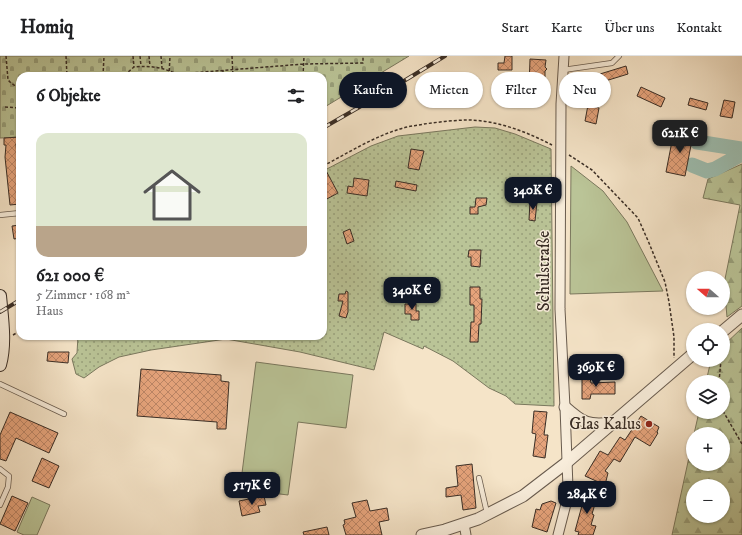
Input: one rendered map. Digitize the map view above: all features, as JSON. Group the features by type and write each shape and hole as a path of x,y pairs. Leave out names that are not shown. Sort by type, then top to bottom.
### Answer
{"main road":[{"path":"0,296 3,340 0,365"}],"street":[{"name":"Schulstraße","path":"558,535 566,504 568,488 560,310 561,150 564,56"},
{"path":"730,325 742,315"},
{"path":"422,535 445,530 465,529 487,515 523,496 566,463 686,360"},
{"path":"565,408 576,417 588,423 597,425 612,423"}],"lane":[{"path":"563,70 612,63 619,56"},
{"path":"0,215 16,213"},
{"path":"0,384 64,414"},
{"path":"0,469 9,476 8,487 0,505"},
{"path":"478,478 487,515"}],"path":[{"path":"6,56 8,80 16,86"},
{"path":"66,56 66,72"},
{"path":"103,72 104,56"},
{"path":"133,56 134,67"},
{"path":"140,56 141,66"},
{"path":"150,56 150,66"},
{"path":"161,56 162,68"},
{"path":"128,72 134,67 141,66 162,68 170,71 170,56"},
{"path":"232,56 233,70"},
{"path":"304,56 304,72"},
{"path":"205,72 304,64 363,62 364,56"},
{"path":"5,107 16,108"},
{"path":"327,164 371,141 401,128 470,120 511,128 536,137 561,150 592,170 638,218 659,267 669,302 674,337 674,370"},
{"path":"728,419 742,444"}],"green space":[{"path":"0,56 409,56 383,72 339,72 339,98 327,106 327,72 16,72 16,137 0,138"},
{"path":"475,127 495,128 515,134 551,149 554,406 515,404 506,396 489,388 453,361 424,346 423,349 384,332 374,370 300,352 232,340 327,340 327,169 371,146 398,136"},
{"path":"742,164 742,306 730,315 730,271 727,271 740,205 703,198 708,179"},
{"path":"571,166 603,191 627,222 663,291 570,294"},
{"path":"742,328 742,535 672,535 686,471 730,471 730,427 696,427 697,419 730,419 730,375 708,375 709,367 730,367 730,339"},
{"path":"78,340 219,340 151,350 119,357 99,367 84,378 76,374 72,359 77,353"},
{"path":"256,362 353,375 346,428 298,422 288,495 240,489"},
{"path":"32,497 50,505 37,535 24,535 17,532"}],"building":[{"path":"505,56 512,56 512,70 498,70 498,63 504,63"},
{"path":"530,59 546,60 545,67 547,69 545,72 530,72"},
{"path":"626,66 628,74 611,79 611,72 606,72"},
{"path":"641,87 665,98 661,107 637,96"},
{"path":"690,98 708,103 706,110 688,105"},
{"path":"724,100 735,102 732,118 720,116"},
{"path":"587,108 599,108 596,124 585,121"},
{"path":"674,131 693,135 685,176 666,172"},
{"path":"16,137 16,204 10,205 5,157 6,145 4,145 4,138"},
{"path":"411,149 424,151 419,170 408,168"},
{"path":"327,172 338,193 327,199"},
{"path":"354,178 369,180 367,196 347,193 348,186 353,187"},
{"path":"396,181 417,185 416,191 395,187"},
{"path":"476,198 487,198 486,205 478,207 478,214 470,214 470,207 475,207"},
{"path":"530,201 537,202 535,221 529,220"},
{"path":"12,226 16,226 16,239 14,239"},
{"path":"350,229 354,241 347,244 343,232"},
{"path":"469,250 481,250 480,267 471,266 471,257 468,257"},
{"path":"470,287 480,287 480,299 482,299 481,324 479,324 478,342 470,342 471,322 474,322 474,305 470,305"},
{"path":"346,291 348,292 348,312 346,318 339,316 343,301 338,301 339,294 345,294"},
{"path":"405,304 416,304 416,311 419,311 419,320 411,320 411,314 405,314"},
{"path":"48,352 69,352 68,363 47,361"},
{"path":"141,369 221,375 221,381 229,382 226,429 217,429 217,422 137,416"},
{"path":"582,378 590,378 591,383 615,382 615,394 591,394 590,399 582,399"},
{"path":"534,411 547,412 544,435 548,435 545,458 533,456 536,434 532,433"},
{"path":"10,412 58,433 49,453 16,438 6,461 0,459 0,435"},
{"path":"641,416 659,427 658,433 650,446 635,437 620,462 614,459 605,471 608,473 605,485 585,476 600,451 608,455 620,437 625,440"},
{"path":"42,458 59,466 49,488 32,481"},
{"path":"472,464 476,508 463,510 461,495 446,497 446,488 458,486 456,466"},
{"path":"586,491 598,494 592,514 594,515 591,525 596,526 593,535 578,535 579,532 575,531"},
{"path":"12,496 28,503 15,531 0,524"},
{"path":"264,496 266,505 258,506 260,512 242,516 239,501"},
{"path":"367,500 370,511 387,508 389,520 379,522 382,535 346,535 343,525 345,524 344,520 356,517 352,503"},
{"path":"551,501 556,503 547,532 532,527 536,509 540,510 542,504"},
{"path":"327,527 329,535 304,535 303,532"}],"waterway":[{"path":"697,142 742,149"},
{"path":"692,165 707,171 715,169 742,154"}],"railway":[{"path":"327,126 445,56"},
{"path":"0,312 16,302"}],"place":[{"name":"Glas Kalus","path":"649,424"}]}
